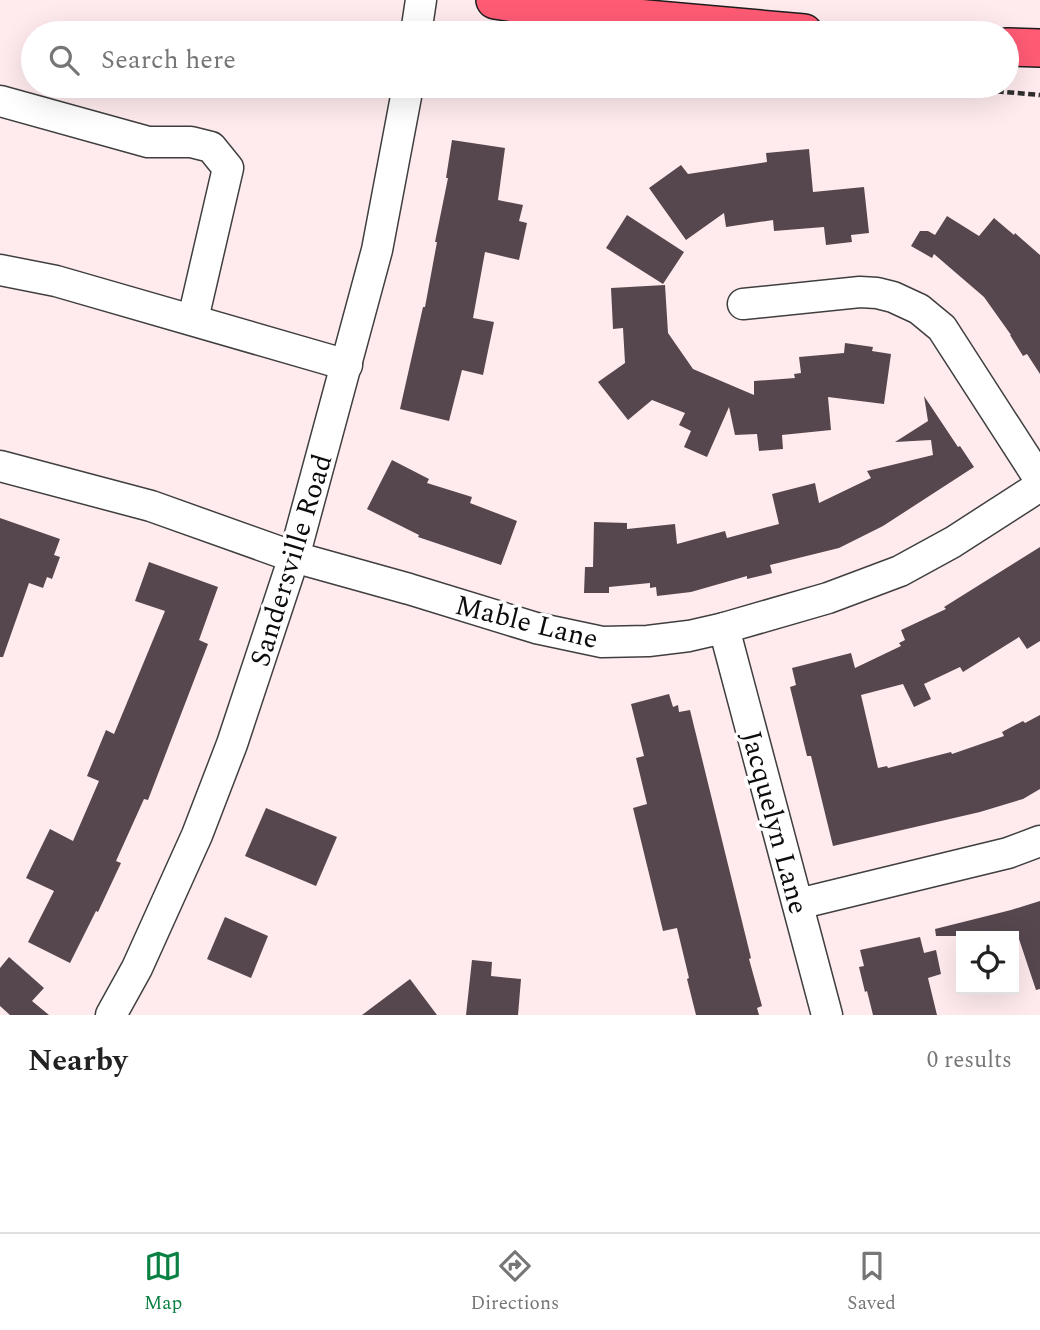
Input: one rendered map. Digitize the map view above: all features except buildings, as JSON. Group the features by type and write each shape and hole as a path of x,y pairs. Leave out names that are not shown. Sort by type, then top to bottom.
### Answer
{"main road":[{"path":"495,0 580,13 670,21"},
{"path":"1019,47 1040,48"}],"street":[{"path":"418,21 421,0"},
{"name":"Sandersville Road","path":"111,1015 198,835 232,744 293,557 377,250 406,98"},
{"path":"0,101 148,142 191,142 211,147 228,168 193,319"},
{"path":"0,270 56,281 347,365"},
{"path":"743,304 860,292 893,297 919,309 942,328 1040,480"},
{"name":"Mable Lane","path":"0,466 151,506 293,557 536,628 602,642 648,641 689,636 828,598 900,571 953,542 1040,486"},
{"name":"Jacquelyn Lane","path":"724,628 827,1015"},
{"path":"798,904 1008,853 1040,841"}],"path":[{"path":"1019,93 1040,95"}]}
